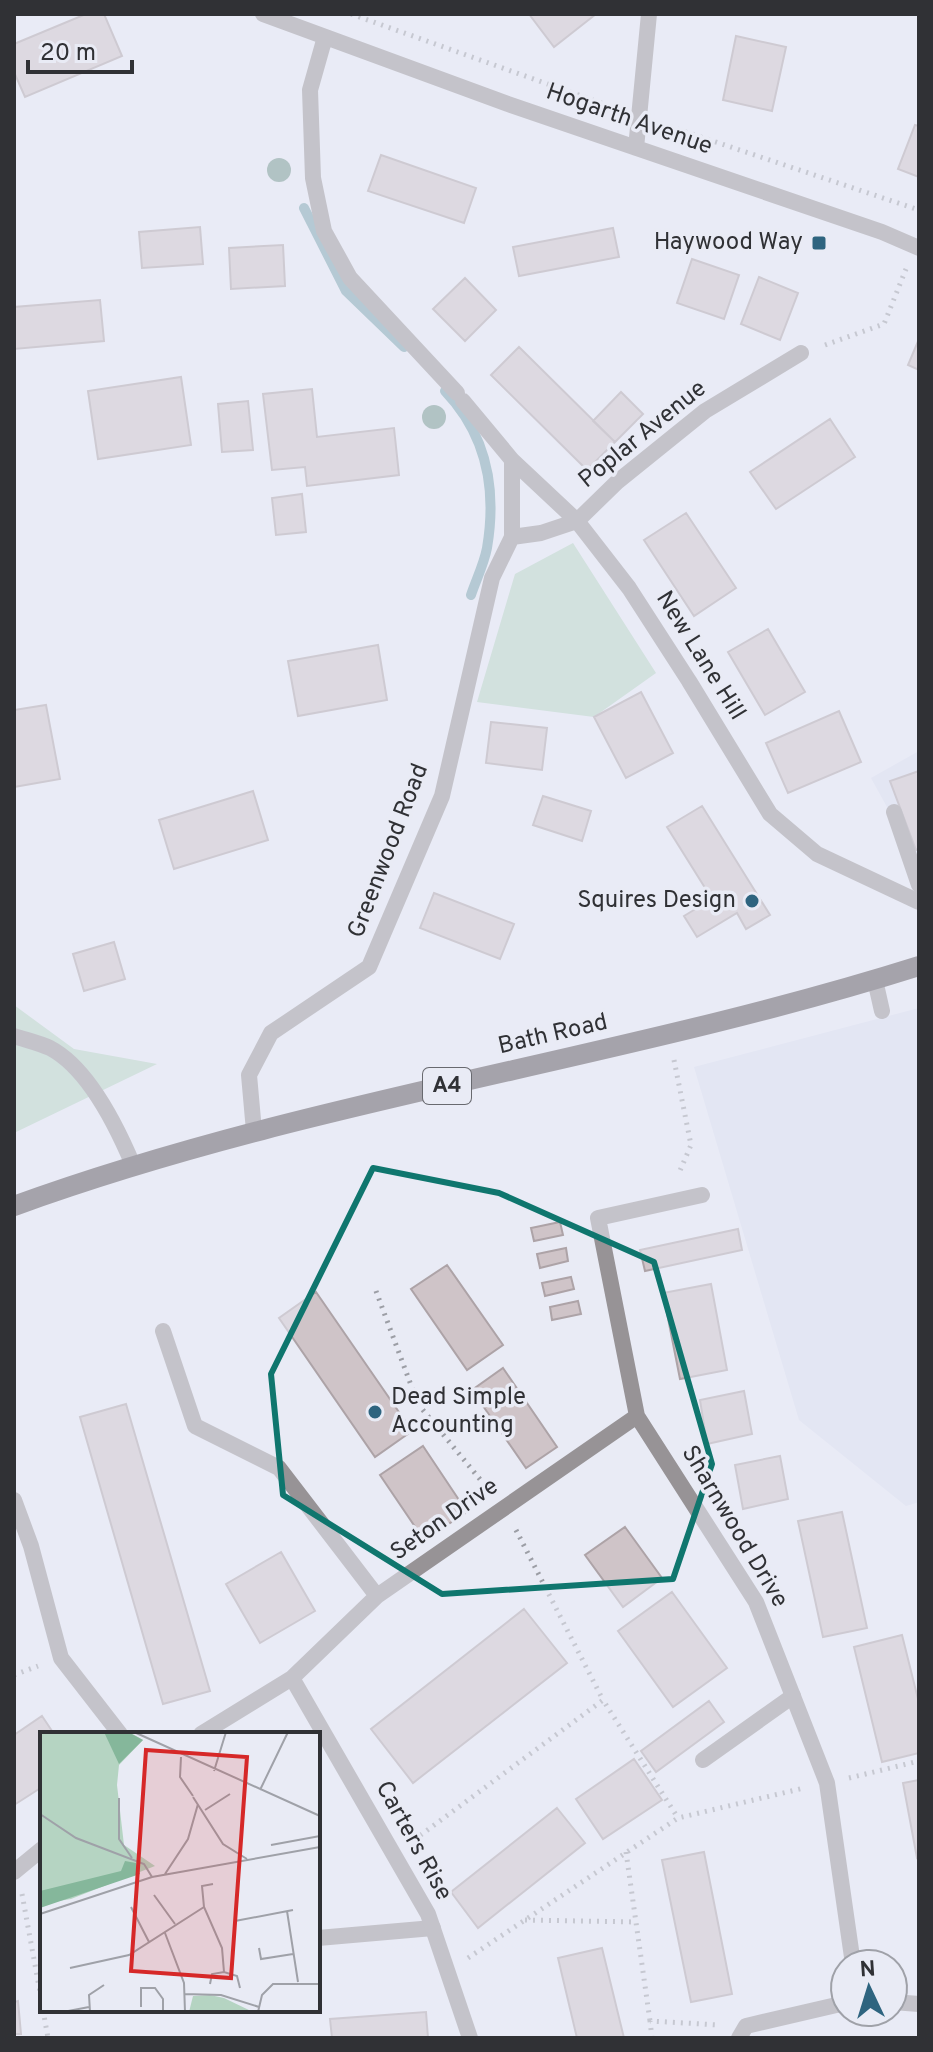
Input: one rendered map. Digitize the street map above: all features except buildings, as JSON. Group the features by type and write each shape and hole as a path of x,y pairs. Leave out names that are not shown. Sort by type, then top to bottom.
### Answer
{"main road":[{"name":"Bath Road","path":"14,1206 133,1165 254,1131 698,1027 919,966"}],"street":[{"path":"263,14 325,37"},
{"path":"636,148 649,14"},
{"name":"Hogarth Avenue","path":"325,37 882,232 916,247"},
{"name":"New Lane Hill","path":"325,37 310,90 313,178 324,231 350,278 460,397 512,460 577,521 629,588 770,814 817,854 919,902"},
{"name":"Poplar Avenue","path":"577,521 617,482 705,411 801,353"},
{"name":"Greenwood Road","path":"254,1131 249,1075 271,1033 369,967 442,796 492,578 512,537 512,460"},
{"path":"512,537 541,533 577,521"},
{"path":"894,812 919,885"},
{"path":"875,980 882,1011"},
{"path":"14,1036 52,1050 80,1074 117,1128 133,1165"},
{"name":"Sharnwood Drive","path":"702,1195 598,1218 637,1416 756,1602 827,1783 851,1948"},
{"path":"163,1331 195,1426 279,1468 377,1596"},
{"name":"Seton Drive","path":"204,1732 292,1678 377,1596 637,1416"},
{"path":"14,1500 31,1546 61,1658 118,1732"},
{"name":"Carters Rise","path":"292,1678 428,1914 470,2038"},
{"path":"703,1760 793,1696"},
{"path":"16,1870 40,1851"},
{"path":"320,1938 433,1928"},
{"path":"743,2032 829,2008"}],"path":[{"path":"801,353 884,324 916,247"},
{"path":"666,1203 691,1145 673,1059"},
{"path":"376,1291 418,1404 504,1508 603,1700 678,1818"},
{"path":"394,1855 603,1700"},
{"path":"447,1971 678,1818 919,1761"},
{"path":"626,1852 652,2038"},
{"path":"16,1870 40,1993"},
{"path":"523,1920 636,1922"},
{"path":"43,2012 48,2038"},
{"path":"650,2021 743,2032"}],"highlighted area":[{"path":"373,1168 499,1193 654,1262 712,1464 673,1579 442,1594 283,1495 271,1374"}],"shaded area":[{"path":"919,751 919,865 871,778"},
{"path":"919,1008 919,1502 906,1506 799,1420 694,1067"}],"green space":[{"path":"573,543 656,673 594,717 477,702 515,574"},
{"path":"14,1005 74,1049 157,1064 14,1133"}],"waterway":[{"path":"304,208 346,291 404,347"},
{"path":"445,391 471,426 486,464 489,484 491,505 487,548 471,595"}],"place":[{"name":"Haywood Way","path":"819,243"},
{"name":"Squires Design","path":"752,901"},
{"name":"Dead Simple Accounting","path":"375,1412"}]}
